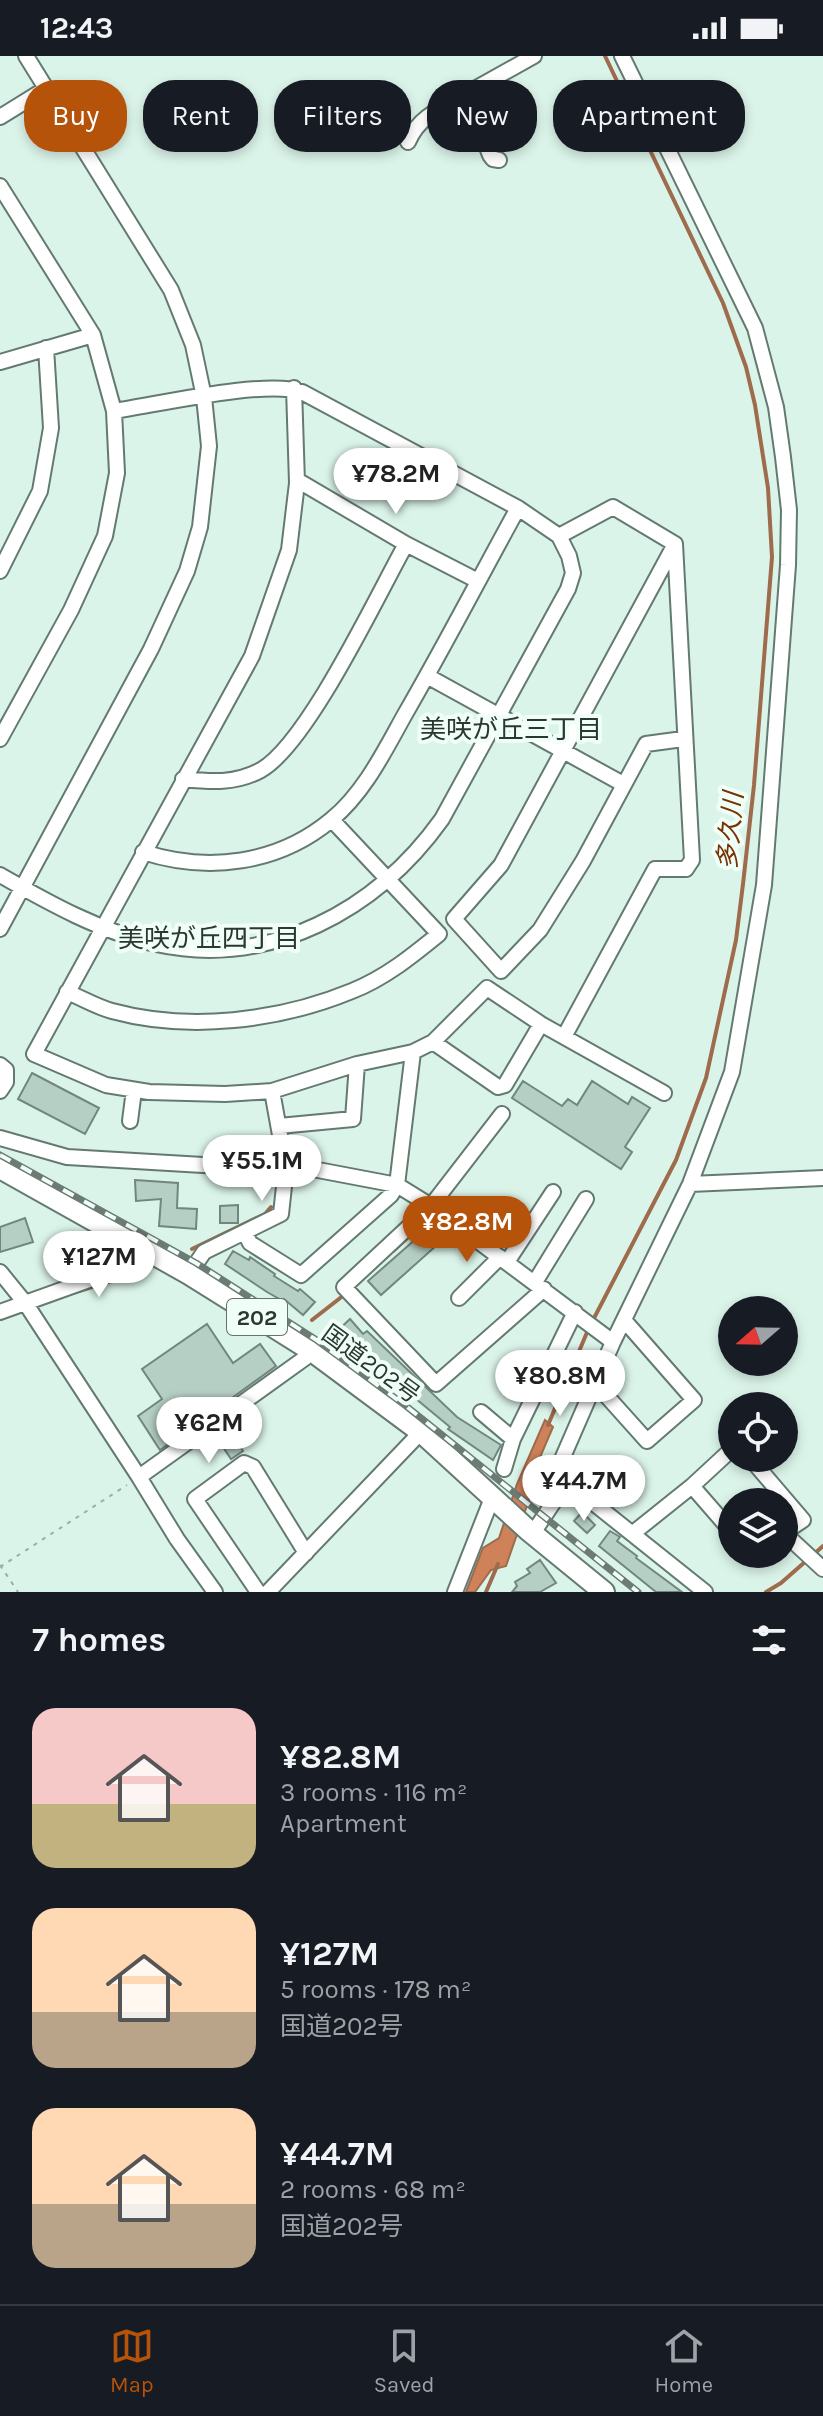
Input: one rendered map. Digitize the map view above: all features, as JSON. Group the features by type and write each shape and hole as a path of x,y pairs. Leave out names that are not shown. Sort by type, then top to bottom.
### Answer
{"highway":[{"name":"国道202号","path":"0,1168 189,1274 312,1351 421,1432 492,1498"},
{"name":"202","path":"492,1498 604,1592"}],"street":[{"path":"26,56 42,80"},
{"path":"491,80 534,56"},
{"path":"530,1531 557,1497 556,1473 613,1342 690,1184 732,1072 764,885 787,579 789,510 776,407 767,365 755,328 622,56"},
{"path":"0,117 24,102"},
{"path":"411,136 417,124 427,116"},
{"path":"0,929 151,649 187,571 200,527 207,471 209,446 204,397 193,345 171,290 86,152"},
{"path":"489,152 493,159 499,160"},
{"path":"0,186 93,335 114,411 117,473 105,536 71,610 0,739"},
{"path":"0,362 93,335"},
{"path":"0,571 40,491 51,428 46,348"},
{"path":"294,388 297,480 289,550 252,656 34,1054 106,1085 134,1090 191,1095 272,1091 357,1064 413,1052 433,1042 487,988 541,1024 664,1093"},
{"path":"0,875 102,928 156,944 190,949 258,946 297,934 336,916 369,897 389,880 424,845 442,819 500,717 568,589 573,573 559,536 518,508 294,388 245,390 114,411"},
{"path":"297,480 406,544 478,581"},
{"path":"559,536 613,507 675,544"},
{"path":"143,852 172,862 226,863 276,853 332,820 369,778 518,508"},
{"path":"183,779 220,783 260,770 284,751 323,694 406,544"},
{"path":"565,1035 655,869 686,869 692,860 683,739 675,544"},
{"path":"675,544 501,865 454,919 501,971 540,930 583,861 646,744 683,739"},
{"path":"427,676 623,784"},
{"path":"67,992 110,1011 160,1021 260,1017 306,1007 354,990 400,966 439,934 332,820"},
{"path":"433,1042 498,1087 505,1085 541,1024"},
{"path":"245,1233 250,1243 301,1275 391,1195 397,1185 413,1052"},
{"path":"279,1126 353,1119 357,1064"},
{"path":"0,1065 6,1070 6,1082 0,1091"},
{"path":"130,1121 134,1090"},
{"path":"189,1274 204,1252 281,1214 286,1168 272,1091"},
{"path":"502,1114 431,1206 348,1291 436,1384 540,1286 586,1199"},
{"path":"0,1138 67,1157 286,1168 297,1166 397,1185 504,1259 613,1342"},
{"path":"690,1184 823,1178"},
{"path":"459,1298 504,1259 553,1192"},
{"path":"0,1312 28,1308 156,1256"},
{"path":"0,1272 28,1308 177,1539 215,1592"},
{"path":"504,1469 513,1439 575,1312"},
{"path":"595,1383 647,1441 694,1400 624,1320"},
{"path":"139,1477 312,1351"},
{"path":"481,1412 513,1439"},
{"path":"268,1592 421,1432"},
{"path":"632,1534 718,1462"},
{"path":"258,1592 195,1499 244,1463 253,1467 306,1553"},
{"path":"762,1472 776,1488"},
{"path":"556,1473 705,1592"},
{"path":"692,1486 718,1516"},
{"path":"455,1592 492,1498"},
{"path":"798,1545 815,1561"}],"path":[{"path":"18,1592 0,1566 139,1477"}],"shaded area":[{"path":"545,1420 553,1427 535,1469 531,1494 506,1566 491,1570 475,1592 466,1592 483,1548 499,1538 517,1484"}],"building":[{"path":"32,1073 99,1108 85,1134 18,1099"},
{"path":"523,1081 562,1106 568,1099 577,1105 592,1081 628,1104 632,1097 650,1108 625,1147 632,1152 621,1169 512,1098"},
{"path":"135,1180 178,1183 177,1208 197,1209 196,1229 159,1226 161,1199 136,1201"},
{"path":"238,1205 238,1223 220,1223 220,1206"},
{"path":"25,1218 33,1242 0,1252 0,1227"},
{"path":"434,1223 446,1237 381,1295 368,1281"},
{"path":"74,1240 91,1269 73,1275 57,1249"},
{"path":"233,1251 249,1260 250,1257 315,1302 303,1315 284,1299 267,1292 225,1264"},
{"path":"350,1319 363,1334 367,1331 457,1417 501,1445 493,1460 448,1429 450,1427 398,1384 384,1368 382,1370 367,1353 362,1357 350,1343 347,1346 335,1333"},
{"path":"207,1324 233,1363 260,1344 276,1366 160,1450 138,1416 162,1399 142,1369"},
{"path":"226,1427 243,1451 231,1459 215,1435"},
{"path":"582,1512 595,1525 587,1533 574,1521"},
{"path":"610,1531 620,1537 617,1541 636,1558 682,1592 656,1592 599,1546"},
{"path":"540,1560 556,1583 540,1592 512,1592 517,1586 515,1582 530,1573 527,1569"}],"waterway":[{"name":"多久川","path":"592,1322 676,1160 706,1078 736,940 754,785 772,557 768,488 746,367 723,303 605,56"},
{"path":"192,1249 265,1214 271,1207"},
{"path":"393,1251 432,1215"},
{"path":"69,1294 147,1270"},
{"path":"312,1320 344,1295"},
{"name":"多久川","path":"548,1425 588,1330"},
{"path":"813,1555 823,1546"},
{"path":"766,1592 806,1561"},
{"name":"多久川","path":"486,1592 498,1564"}],"railway":[{"path":"0,1155 196,1263 315,1339 406,1406 638,1592"}],"district":[{"name":"美咲が丘三丁目","path":"511,729"},
{"name":"美咲が丘四丁目","path":"209,938"}]}
